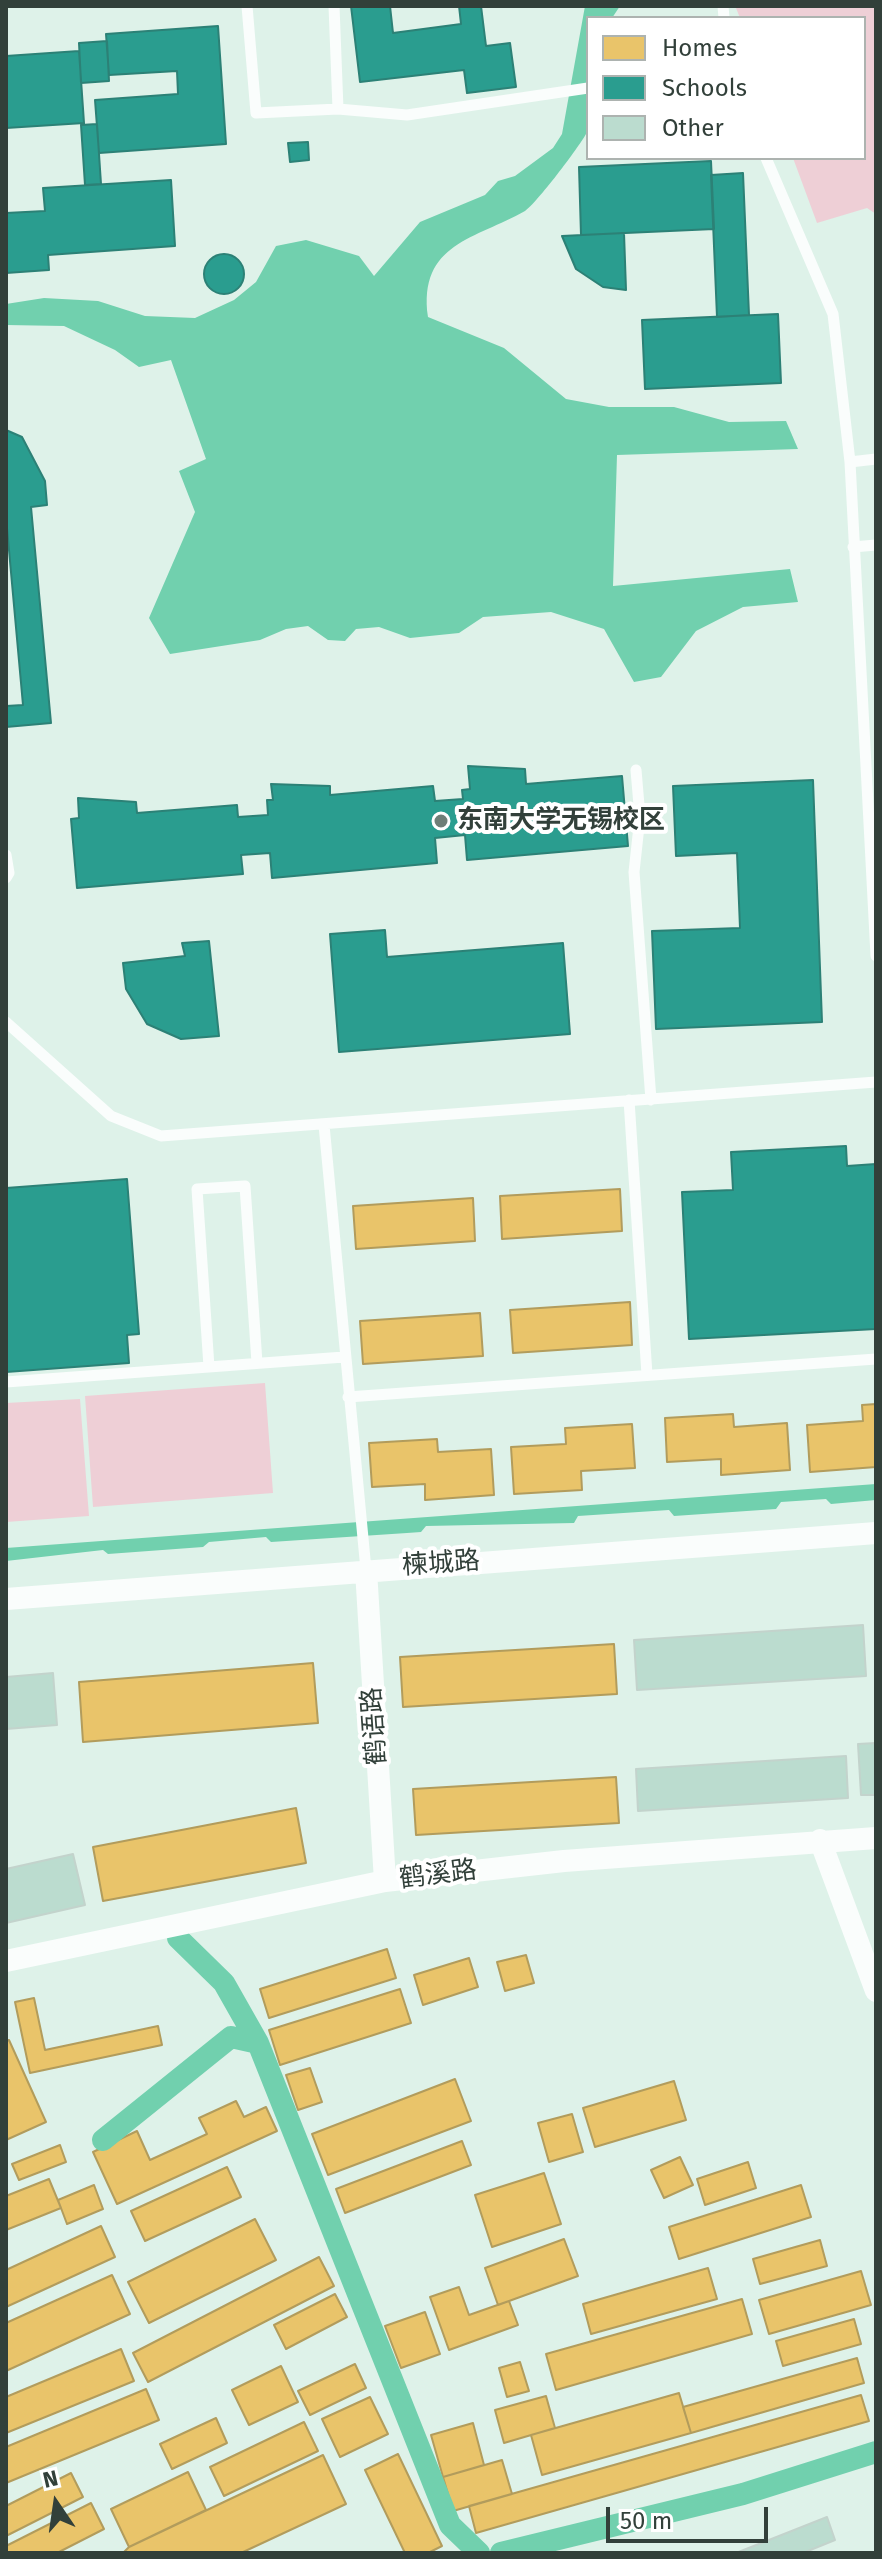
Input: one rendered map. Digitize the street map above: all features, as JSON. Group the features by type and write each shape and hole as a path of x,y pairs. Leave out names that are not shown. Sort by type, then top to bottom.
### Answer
{"street":[{"name":"楝城路","path":"6,1599 876,1533"},
{"name":"鹤语路","path":"366,1570 385,1881"},
{"name":"鹤溪路","path":"6,1961 385,1881 564,1861 876,1838"},
{"path":"820,1840 876,1991"}],"lane":[{"path":"247,6 256,113 338,109 407,115 586,88"},
{"path":"334,6 338,109"},
{"path":"767,160 833,314 850,462 876,956"},
{"path":"850,462 876,459"},
{"path":"853,547 876,545"},
{"path":"636,770 640,817 634,872 651,1100"},
{"path":"6,855 9,873 6,878"},
{"path":"6,1022 111,1116 161,1136 876,1082"},
{"path":"629,1100 647,1375"},
{"path":"324,1125 366,1570"},
{"path":"209,1367 197,1189 245,1186 257,1363"},
{"path":"6,1382 344,1357"},
{"path":"348,1397 876,1359"}],"shaded area":[{"path":"585,6 620,6 613,16 586,16 586,134 557,175 525,211 470,237 441,258 432,273 427,292 428,317 504,348 566,399 609,407 674,407 729,422 786,421 798,449 617,455 613,586 790,569 798,602 743,607 696,631 661,677 634,682 604,629 551,612 483,617 459,633 410,638 379,627 356,629 345,641 328,640 308,626 286,629 260,640 170,654 149,618 195,512 179,471 206,459 171,360 139,367 115,350 64,326 6,325 6,304 44,298 98,301 145,316 195,318 234,300 256,282 276,246 306,240 359,256 374,276 420,222 485,195 498,181 515,176 553,148 562,134"},
{"path":"876,6 876,214 867,208 817,223 794,160 866,160 866,16 739,16 736,8"},
{"path":"265,1383 273,1493 93,1507 85,1396"},
{"path":"80,1399 89,1516 6,1522 6,1403"},
{"path":"876,1484 876,1500 831,1504 826,1499 781,1502 776,1509 674,1516 669,1510 578,1516 574,1523 426,1526 421,1532 271,1542 266,1537 209,1542 203,1547 108,1554 103,1550 6,1561 6,1548"}],"building: Homes":[{"path":"620,1189 622,1231 502,1239 500,1196"},
{"path":"473,1198 475,1241 356,1249 353,1206"},
{"path":"630,1302 632,1345 513,1353 510,1310"},
{"path":"480,1313 483,1356 363,1364 360,1321"},
{"path":"876,1404 876,1467 810,1472 807,1425 863,1421 862,1405"},
{"path":"733,1414 734,1427 787,1423 790,1470 721,1475 721,1459 667,1462 665,1418"},
{"path":"632,1424 635,1468 581,1471 582,1490 514,1494 511,1447 566,1444 565,1428"},
{"path":"437,1439 438,1452 491,1449 494,1495 425,1500 425,1484 372,1487 369,1443"},
{"path":"614,1644 617,1694 403,1707 400,1657"},
{"path":"313,1663 318,1723 83,1742 79,1682"},
{"path":"616,1777 619,1823 416,1835 413,1789"},
{"path":"296,1808 306,1863 103,1901 93,1847"},
{"path":"387,1949 396,1978 269,2018 260,1989"},
{"path":"526,1955 534,1983 505,1991 497,1962"},
{"path":"469,1958 478,1987 423,2005 414,1975"},
{"path":"400,1989 411,2023 280,2065 269,2030"},
{"path":"34,1998 45,2050 158,2026 162,2045 30,2073 15,2002"},
{"path":"9,2040 46,2122 6,2140 6,2041"},
{"path":"310,2068 322,2102 298,2110 286,2075"},
{"path":"455,2079 471,2121 328,2175 312,2134"},
{"path":"674,2081 686,2120 595,2147 583,2108"},
{"path":"236,2101 244,2117 266,2107 277,2131 117,2204 93,2152 137,2131 150,2160 207,2134 199,2118"},
{"path":"572,2114 583,2152 549,2162 538,2123"},
{"path":"462,2141 471,2165 345,2213 336,2189"},
{"path":"60,2145 66,2162 19,2180 12,2164"},
{"path":"680,2157 693,2185 664,2198 651,2170"},
{"path":"748,2162 756,2188 705,2205 697,2179"},
{"path":"227,2167 241,2197 145,2241 131,2211"},
{"path":"544,2173 561,2224 492,2247 475,2195"},
{"path":"49,2179 61,2208 6,2230 6,2196"},
{"path":"94,2185 103,2209 67,2224 58,2200"},
{"path":"801,2185 811,2217 679,2259 669,2227"},
{"path":"255,2219 276,2260 149,2323 128,2282"},
{"path":"101,2226 115,2257 6,2307 6,2270"},
{"path":"564,2239 578,2276 498,2305 485,2268"},
{"path":"820,2240 827,2266 760,2284 753,2259"},
{"path":"319,2257 334,2286 148,2382 133,2353"},
{"path":"708,2268 717,2299 591,2334 583,2304"},
{"path":"861,2271 871,2305 769,2334 759,2300"},
{"path":"112,2275 130,2314 6,2371 6,2323"},
{"path":"459,2287 469,2315 509,2301 518,2325 449,2350 430,2297"},
{"path":"335,2294 347,2317 286,2349 274,2325"},
{"path":"742,2299 752,2334 556,2390 546,2354"},
{"path":"425,2312 440,2354 401,2368 385,2326"},
{"path":"854,2319 861,2344 783,2366 776,2341"},
{"path":"121,2349 134,2381 6,2433 6,2397"},
{"path":"857,2358 864,2383 691,2433 683,2407"},
{"path":"520,2362 529,2391 507,2397 499,2368"},
{"path":"355,2364 366,2388 310,2415 298,2391"},
{"path":"281,2366 298,2402 249,2425 232,2390"},
{"path":"146,2389 159,2420 6,2483 6,2447"},
{"path":"679,2393 691,2433 542,2475 531,2435"},
{"path":"861,2395 869,2421 476,2533 469,2506"},
{"path":"546,2396 555,2428 504,2443 495,2410"},
{"path":"370,2397 388,2434 340,2457 322,2419"},
{"path":"216,2418 227,2443 172,2469 160,2444"},
{"path":"304,2422 318,2451 224,2496 210,2467"},
{"path":"473,2423 484,2465 443,2477 431,2435"},
{"path":"398,2454 442,2546 428,2553 405,2553 365,2470"},
{"path":"323,2455 346,2504 241,2553 123,2553 129,2547"},
{"path":"502,2460 512,2494 453,2511 443,2477"},
{"path":"188,2472 206,2510 129,2547 111,2509"},
{"path":"71,2473 83,2497 6,2536 6,2506"},
{"path":"91,2503 104,2529 57,2553 6,2553 6,2546"}],"building: Schools":[{"path":"351,6 390,6 393,33 461,24 459,6 481,6 486,46 510,43 516,87 467,93 464,70 360,82"},
{"path":"218,26 226,144 99,153 95,100 178,94 177,71 109,75 106,34"},
{"path":"107,41 109,81 81,83 79,43"},
{"path":"79,51 84,123 6,128 6,56"},
{"path":"97,124 101,184 85,185 81,125"},
{"path":"308,142 309,160 290,162 288,143"},
{"path":"711,161 714,229 581,235 579,167"},
{"path":"743,173 749,315 717,317 711,175"},
{"path":"171,180 175,246 48,255 49,270 6,273 6,213 45,211 43,188"},
{"path":"624,233 626,290 603,287 576,269 562,236"},
{"path":"224,254 238,260 244,274 238,288 224,294 210,288 204,274 210,260"},
{"path":"778,314 781,383 645,389 642,320"},
{"path":"6,430 22,437 45,481 47,505 31,507 51,723 6,727 6,706 23,705 6,517"},
{"path":"468,766 525,769 526,784 622,776 628,846 467,860 465,835 435,838 437,863 272,878 270,853 241,855 243,874 77,888 71,819 79,818 78,798 136,802 137,813 237,805 238,817 268,815 267,800 273,800 271,784 330,786 330,795 433,786 435,801 463,799 462,790 470,789"},
{"path":"813,780 822,1022 656,1029 652,931 740,928 737,853 676,856 673,786"},
{"path":"385,930 387,957 563,943 570,1034 339,1052 330,934"},
{"path":"209,941 219,1036 181,1039 147,1024 126,989 123,963 185,956 182,943"},
{"path":"846,1146 847,1166 876,1164 876,1329 689,1339 682,1192 733,1190 731,1152"},
{"path":"127,1179 139,1334 127,1335 129,1363 6,1372 6,1188"}],"building: Other":[{"path":"863,1625 866,1676 637,1690 634,1640"},
{"path":"53,1673 57,1725 6,1729 6,1677"},
{"path":"876,1743 876,1795 861,1795 858,1744"},
{"path":"846,1756 848,1798 638,1811 636,1769"},
{"path":"73,1854 85,1905 6,1923 6,1869"},
{"path":"827,2517 835,2540 803,2553 736,2553"}],"waterway":[{"path":"178,1938 224,1983 258,2043"},
{"path":"103,2140 231,2037 258,2043 450,2525 479,2553"},
{"path":"501,2553 743,2494 876,2452"}],"place":[{"name":"东南大学无锡校区","path":"441,821"}]}
